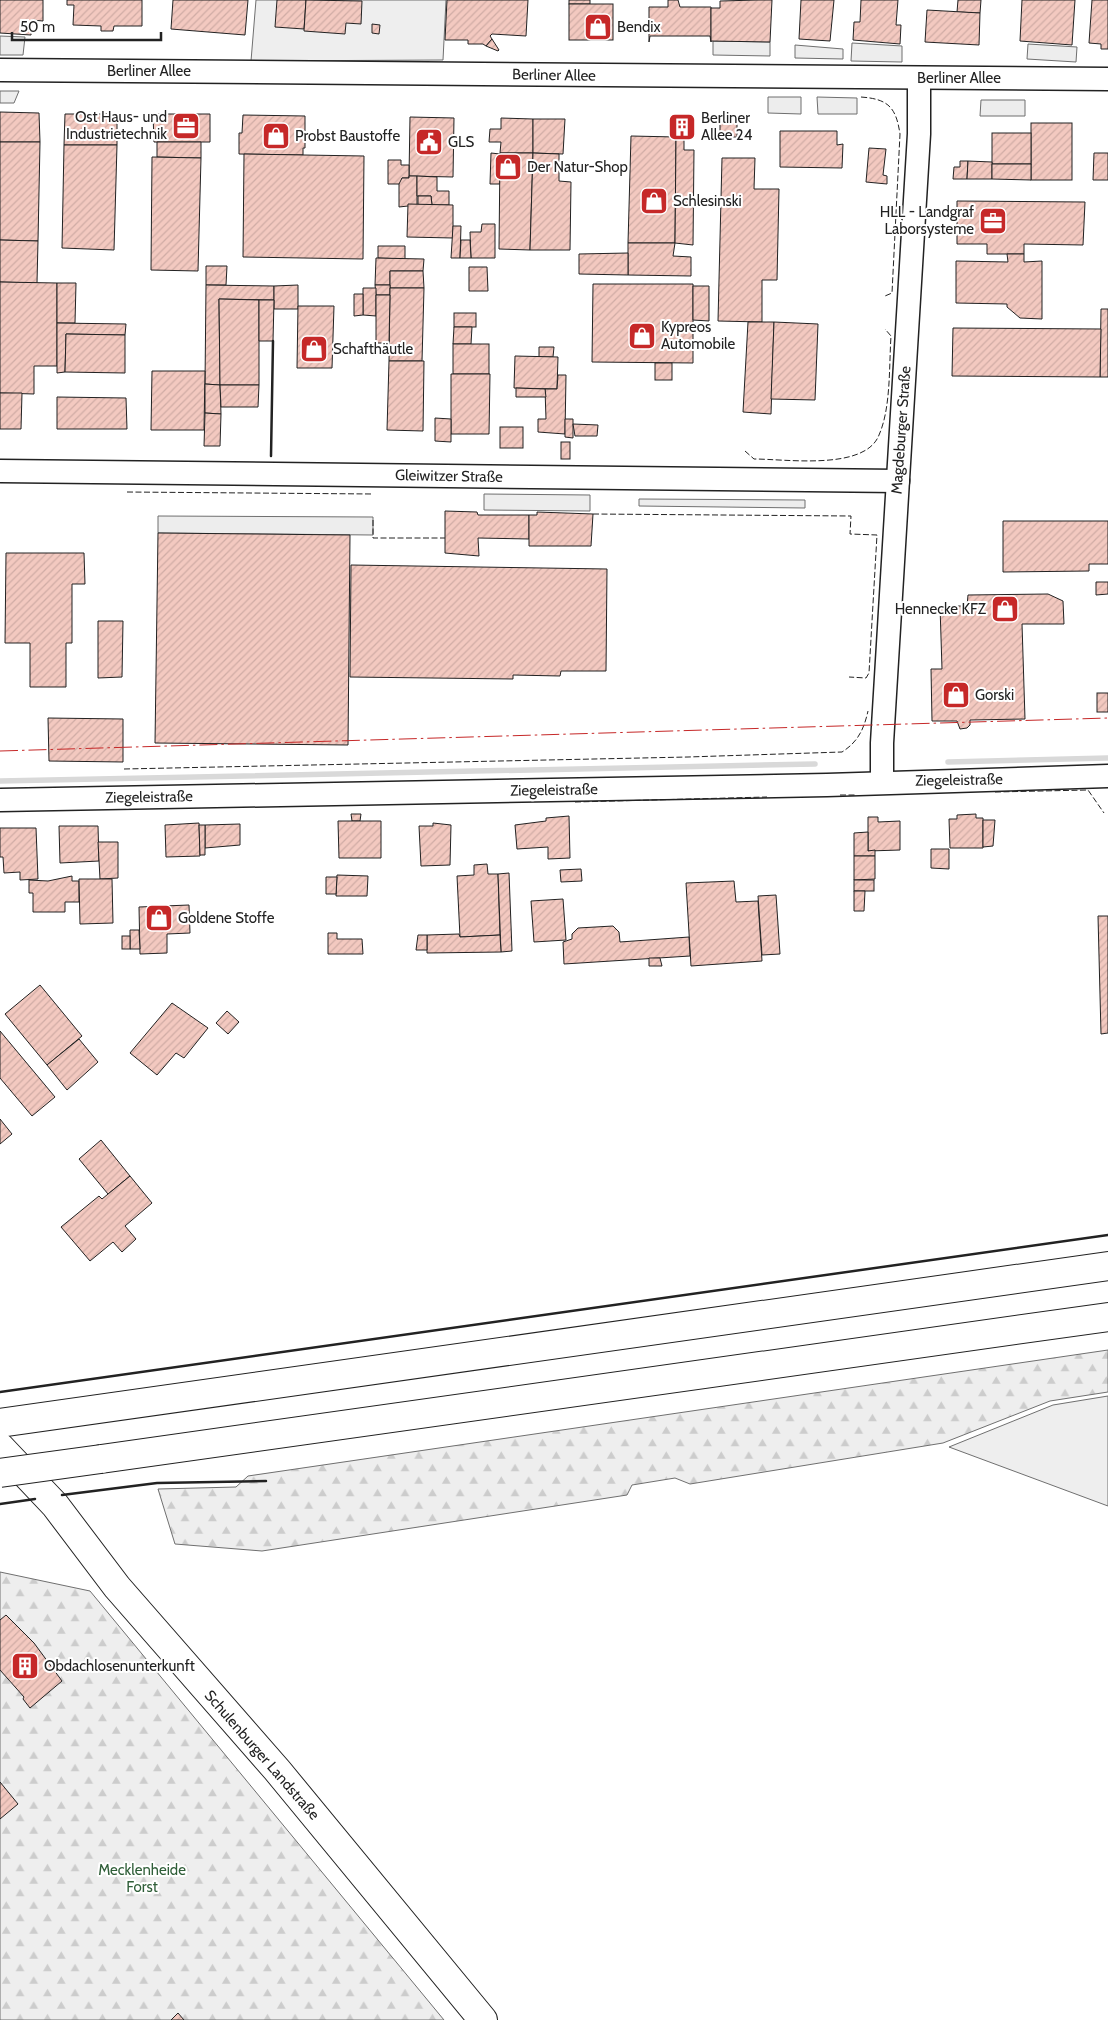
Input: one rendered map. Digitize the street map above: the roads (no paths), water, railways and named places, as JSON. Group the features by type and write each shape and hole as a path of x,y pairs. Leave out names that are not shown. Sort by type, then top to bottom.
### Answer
{"main road":[{"path":"0,1423 1108,1266"},
{"path":"0,1473 1108,1317"},
{"name":"Schulenburger Landstraße","path":"0,1447 55,1505 116,1587 278,1770 483,2020"}],"street":[{"name":"Berliner Allee","path":"0,70 1108,79"},
{"name":"Magdeburger Straße","path":"882,782 882,734 918,144 919,78"},
{"name":"Gleiwitzer Straße","path":"0,471 898,481"},
{"name":"Ziegeleistraße","path":"0,800 827,785 1108,776"}],"waterway":[{"path":"948,762 1108,758"},
{"path":"0,781 815,764"}],"place":[{"name":"Bendix","path":"598,27"},
{"name":"Ost Haus- und Industrietechnik","path":"186,126"},
{"name":"Berliner Allee 24","path":"682,127"},
{"name":"Probst Baustoffe","path":"276,136"},
{"name":"GLS","path":"429,142"},
{"name":"Der Natur-Shop","path":"508,167"},
{"name":"Schlesinski","path":"654,201"},
{"name":"HLL - Landgraf Laborsysteme","path":"993,221"},
{"name":"Kypreos Automobile","path":"642,336"},
{"name":"Schafthäutle","path":"314,349"},
{"name":"Hennecke KFZ","path":"1005,609"},
{"name":"Gorski","path":"956,695"},
{"name":"Goldene Stoffe","path":"159,918"},
{"name":"Obdachlosenunterkunft","path":"25,1666"}],"park label":[{"name":"Mecklenheide Forst","path":"142,1878"}]}
